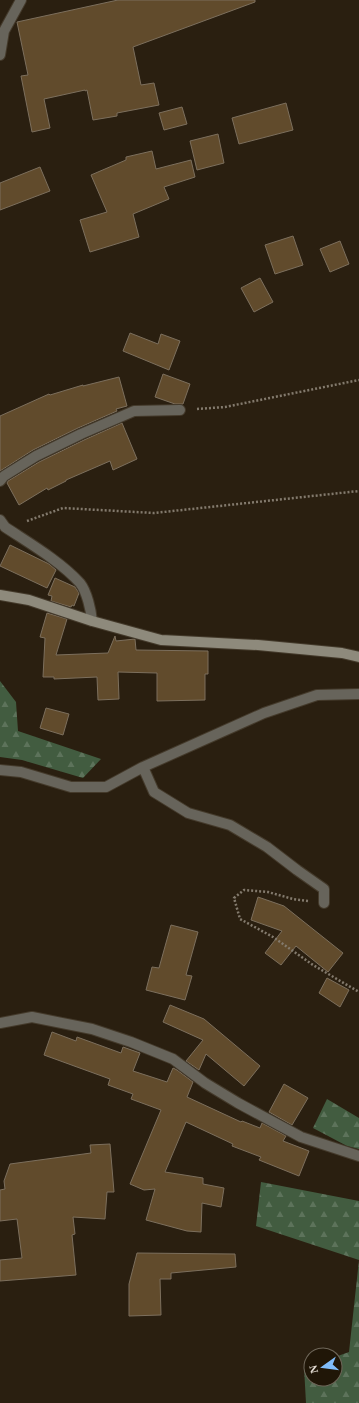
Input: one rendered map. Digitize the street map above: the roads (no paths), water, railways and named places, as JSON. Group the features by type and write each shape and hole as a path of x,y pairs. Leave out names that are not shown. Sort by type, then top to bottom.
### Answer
{"main road":[{"path":"0,595 30,600 92,621 161,640 258,644 342,653 359,657"}],"street":[{"path":"0,55 4,31 22,0"},
{"path":"0,481 4,476 36,456 134,411 180,410"},
{"path":"2,523 52,559 81,584 91,608 92,621"},
{"path":"0,770 21,772 71,786 106,788 143,767 264,713 317,695 359,694"},
{"path":"143,767 154,792 188,813 230,825 267,847 324,889 324,903"},
{"path":"0,1023 32,1017 92,1029 131,1042 173,1059 211,1088 301,1136 359,1156"}]}
